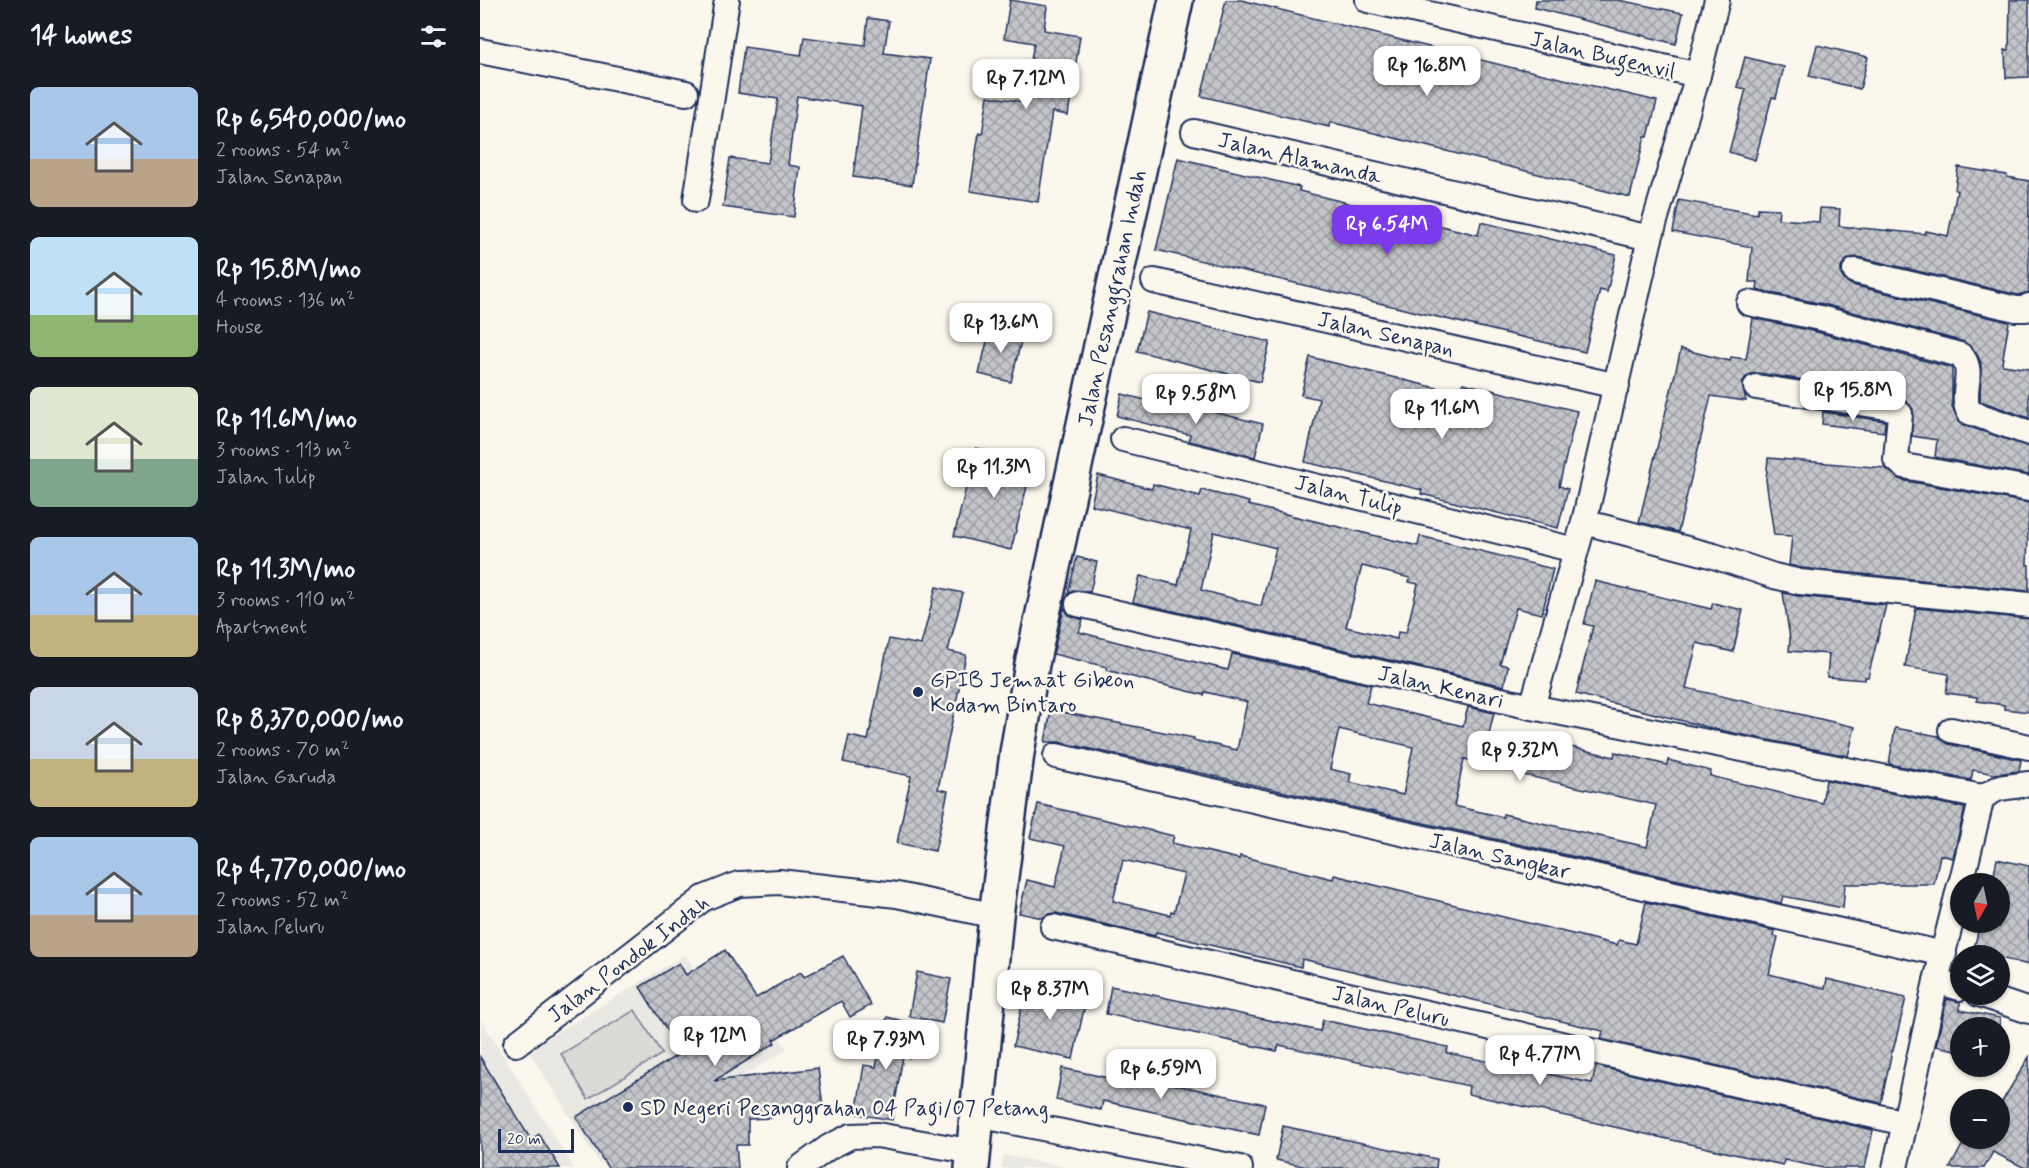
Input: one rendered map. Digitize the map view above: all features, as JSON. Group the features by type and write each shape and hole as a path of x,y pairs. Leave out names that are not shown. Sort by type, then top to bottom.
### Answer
{"street":[{"path":"696,200 727,0"},
{"name":"Jalan Pesanggrahan Indah","path":"973,1160 996,916 1017,753 1032,663 1176,0"},
{"name":"Jalan Bugenvil","path":"1368,0 1698,75"},
{"path":"1532,707 1584,522 1650,238 1698,75 1716,0"},
{"path":"480,51 686,93"},
{"name":"Jalan Alamanda","path":"1194,132 1650,238"},
{"path":"1855,271 2016,309 2026,309 2029,306"},
{"name":"Jalan Senapan","path":"1154,281 1617,386"},
{"path":"1749,303 1820,318 1960,355 1965,359 1968,367 1966,406 1969,412 2029,433"},
{"path":"1756,387 1893,408 1900,414 1896,459 1904,466 2029,489"},
{"name":"Jalan Tulip","path":"1123,439 1575,550"},
{"path":"1584,522 1704,553 1800,582 2029,605"},
{"name":"Jalan Kenari","path":"1078,604 1532,707 1982,797"},
{"path":"1951,730 2029,747"},
{"name":"Jalan Sangkar","path":"1056,756 1944,954"},
{"path":"1964,873 1982,797 1999,788 2029,784"},
{"name":"Jalan Pondok Indah","path":"516,1044 704,898 739,884 779,882 897,895 996,916"},
{"name":"Jalan Peluru","path":"1053,927 1905,1123"},
{"path":"1895,1168 1936,981 1950,929"},
{"path":"1936,981 1950,985"},
{"path":"2010,1004 2029,1011"},
{"path":"978,1114 1240,1168"},
{"path":"800,1168 829,1147 850,1136 877,1135 973,1160"}],"shaded area":[{"name":"SD Negeri Pesanggrahan 04 Pagi/07 Petang","path":"685,955 724,1017 755,998 787,1049 599,1163 528,1050"},
{"path":"635,1010 662,1054 588,1099 561,1054"},
{"path":"481,1020 574,1168 480,1168"},
{"path":"1004,1155 1070,1168 1001,1168"}],"building":[{"path":"1010,0 1047,6 1044,30 1080,36 1068,115 1052,112 1038,202 970,191 979,133 982,134 988,96 1024,102 1034,43 1004,38"},
{"path":"1226,0 1241,0 1521,70 1657,101 1648,137 1645,136 1630,197 1330,122 1329,127 1201,96"},
{"path":"1536,0 1618,0 1683,13 1676,44 1535,8"},
{"path":"2010,0 2029,0 2029,77 2006,78 2005,50 2009,50"},
{"path":"868,18 889,21 884,53 930,59 912,185 853,177 862,106 797,96 788,165 800,167 794,217 723,207 730,158 768,163 778,99 738,93 744,47 801,55 804,37 865,45"},
{"path":"1817,45 1868,57 1860,89 1809,76"},
{"path":"1745,57 1784,67 1776,98 1772,97 1755,160 1729,152 1746,89 1737,87"},
{"path":"1178,158 1300,187 1299,191 1478,235 1481,222 1616,255 1607,292 1600,290 1585,352 1156,250"},
{"path":"1958,167 2029,181 2029,292 2018,295 1858,257 1844,262 1841,275 1852,285 2009,322 2002,363 2029,369 2029,418 1980,401 1981,363 1976,352 1964,342 1823,304 1757,290 1758,282 1749,282 1752,247 1673,232 1679,200 1757,214 1758,208 1779,209 1778,219 1819,222 1820,208 1840,209 1839,226 1925,234 1926,231 1948,236 1957,191 1955,190"},
{"path":"1147,312 1270,342 1260,382 1137,351"},
{"path":"1753,318 1817,332 1952,368 1952,406 1959,422 2029,447 2029,475 1935,457 1937,440 1912,436 1913,409 1896,394 1758,373 1745,378 1742,384 1746,401 1711,396 1678,532 1639,522 1681,349 1730,361 1731,357 1746,359"},
{"path":"991,325 1023,333 1011,382 979,374"},
{"path":"1310,357 1461,394 1463,383 1577,411 1559,486 1568,489 1558,528 1421,494 1422,490 1305,462 1319,399 1301,395"},
{"path":"1122,394 1196,413 1197,408 1263,424 1255,457 1189,441 1190,435 1117,416"},
{"path":"1823,412 1885,421 1884,432 1822,424"},
{"path":"976,448 1033,462 1011,550 954,536"},
{"path":"1768,458 1885,468 1901,480 2029,503 2027,565 2029,565 2029,591 1789,565 1792,536 1774,535 1766,480"},
{"path":"1098,475 1152,489 1153,484 1200,496 1202,490 1249,502 1248,505 1418,546 1420,536 1553,569 1542,614 1516,608 1500,664 1508,666 1504,686 1133,602 1140,576 1178,585 1191,530 1091,505","holes":["1214,532 1276,548 1261,606 1201,590","1362,566 1410,578 1409,582 1418,584 1406,633 1398,632 1397,639 1346,627"]},
{"path":"1077,557 1097,562 1090,592 1074,590 1068,594"},
{"path":"1595,581 1711,609 1713,603 1743,610 1733,652 1697,643 1686,688 1855,727 1848,756 1719,730 1576,694 1593,626 1584,624"},
{"path":"936,587 963,593 948,651 966,655 938,789 948,791 935,851 897,843 911,776 843,762 849,736 868,740 889,639 921,645"},
{"path":"1783,593 1886,605 1868,677 1865,677 1865,680 1827,677 1829,654 1789,651 1790,639"},
{"path":"1064,608 1069,615 1083,620 1079,632 1228,670 1232,654 1371,685 1366,703 1463,726 1468,707 1494,713 1482,763 1464,759 1454,806 1503,817 1503,814 1647,847 1656,805 1519,774 1528,737 1614,757 1615,752 1667,765 1668,760 1711,771 1710,776 1822,803 1826,780 1965,808 1953,858 1940,855 1934,884 1845,884 1843,908 1783,896 1781,903 1059,742 1045,742 1051,710 1194,738 1193,740 1237,750 1247,702 1205,692 1204,695 1053,654","holes":["1339,729 1413,747 1403,795 1349,782 1351,774 1330,769"]},
{"path":"1916,608 2029,619 2029,712 2004,709 2004,705 1977,701 1977,697 1946,693 1949,674 1905,667"},
{"path":"1895,728 1938,736 1948,744 2021,760 2019,771 1995,774 1973,770 1971,780 1889,764"},
{"path":"1038,804 1174,836 1172,843 1239,859 1240,856 1333,879 1334,875 1617,945 1619,940 1636,944 1646,902 1775,931 1774,936 1778,937 1769,974 1825,988 1827,979 1906,998 1881,1103 1601,1039 1603,1031 1302,959 1301,967 1156,932 1155,936 1056,913 1042,918 1019,913 1027,880 1055,887 1065,846 1030,838","holes":["1123,860 1184,874 1174,912 1171,911 1170,915 1113,901"]},
{"path":"1997,859 2029,866 2029,965 2010,960 2010,945 1975,945 1978,933 2010,933 2010,873 1994,873"},
{"path":"725,950 756,998 801,972 804,977 843,956 871,1005 850,1017 841,1001 773,1040 775,1043 714,1081 818,1068 823,1107 771,1114 771,1118 748,1119 748,1145 736,1145 738,1168 608,1168 576,1117 681,1053 640,987 679,963 686,975"},
{"path":"917,972 951,979 942,1023 909,1016"},
{"path":"1027,983 1087,995 1073,1059 1013,1046"},
{"path":"1111,986 1320,1031 1323,1020 1448,1047 1447,1053 1592,1083 1596,1066 1873,1130 1865,1168 1823,1168 1784,1160 1783,1165 1468,1094 1469,1086 1279,1045 1277,1051 1106,1014"},
{"path":"1947,999 1950,1000 1950,1005 1960,1005 1960,1010 1995,1017 1950,1017 1950,1049 1936,1046"},
{"path":"887,1017 918,1025 910,1058 903,1056 892,1120 856,1114 864,1065 876,1067"},
{"path":"480,1057 531,1140 539,1134 560,1168 480,1168"},
{"path":"2029,1057 2029,1168 1993,1152 1984,1168 1950,1168 1960,1149 2010,1149 2010,1089"},
{"path":"1062,1068 1118,1080 1120,1073 1265,1104 1259,1135 1103,1101 1101,1110 1056,1100"},
{"path":"1283,1126 1437,1159 1436,1168 1311,1168 1276,1160"}],"place":[{"name":"GPIB Jemaat Gibeon Kodam Bintaro","path":"918,692"},
{"name":"SD Negeri Pesanggrahan 04 Pagi/07 Petang","path":"628,1107"}]}
